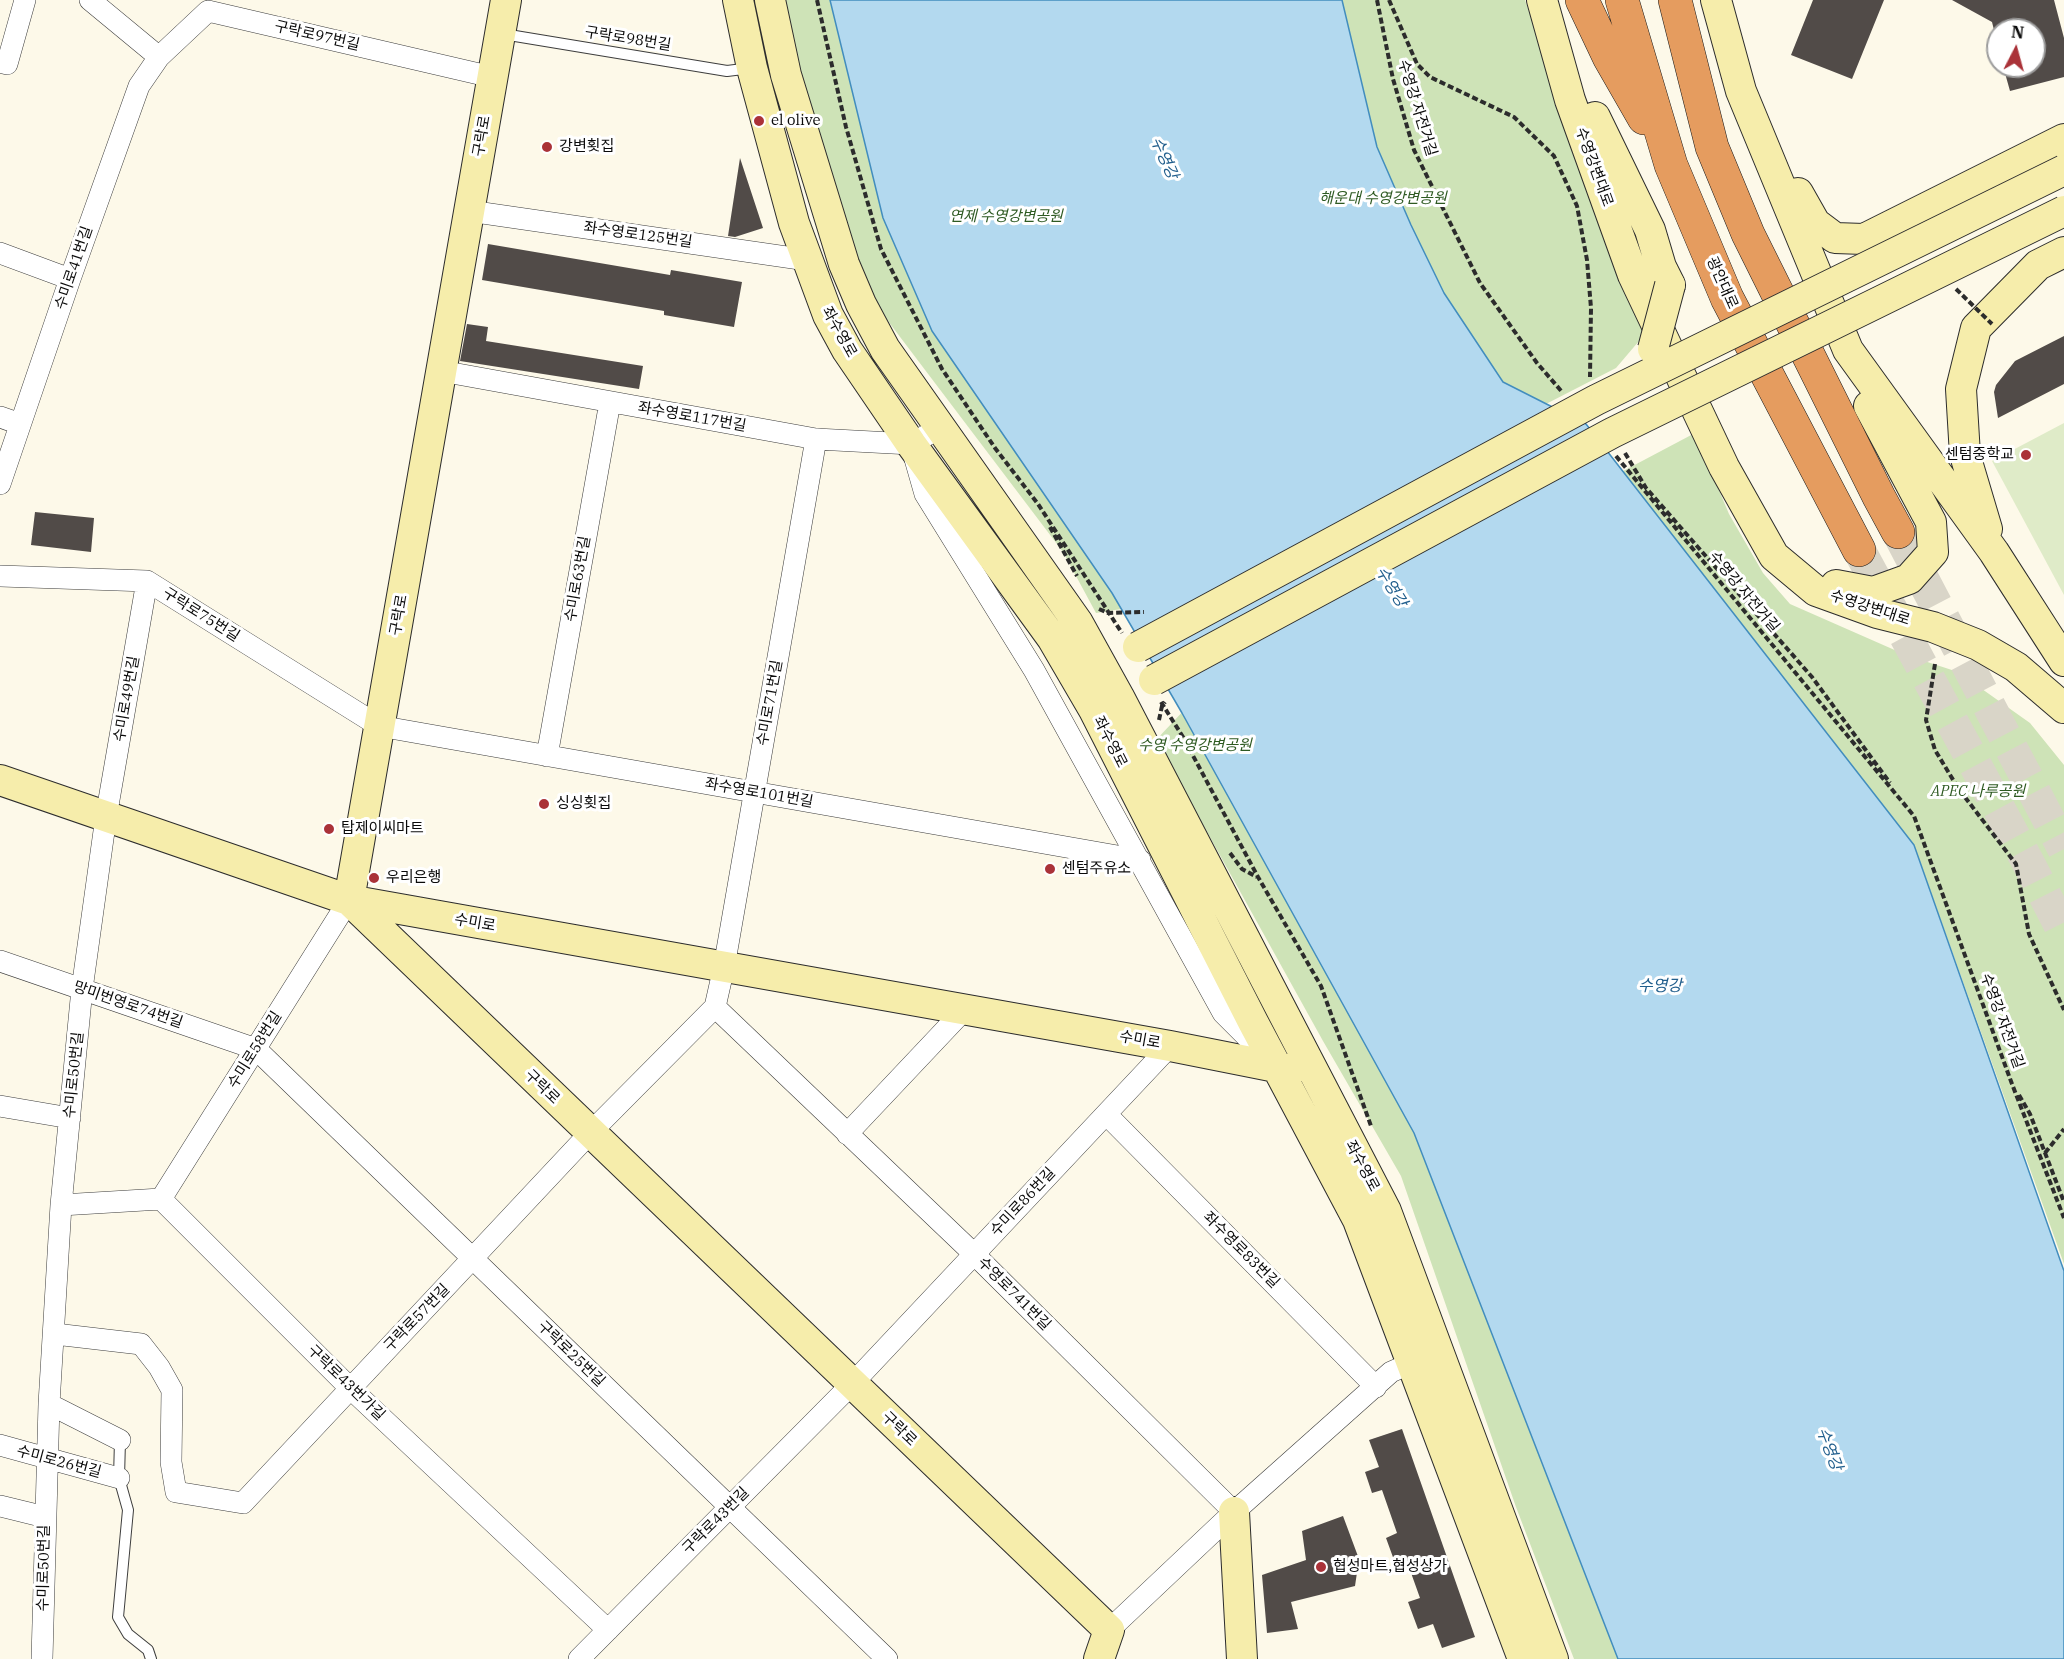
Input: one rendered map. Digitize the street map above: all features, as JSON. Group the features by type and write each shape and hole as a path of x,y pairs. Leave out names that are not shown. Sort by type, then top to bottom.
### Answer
{"highway":[{"path":"1582,0 1609,57 1671,165"},
{"name":"광안대로","path":"1622,0 1671,165 1727,298 1859,550"},
{"path":"1675,0 1712,147 1748,234 1898,532"}],"main road":[{"name":"구락로","path":"506,0 349,900 1109,1630"},
{"name":"좌수영로","path":"738,0 752,68 794,223 828,315 847,350 911,444 1052,638 1088,672 1314,1073 1386,1211 1553,1659"},
{"name":"좌수영로","path":"770,0 786,75 844,264 861,304 885,349 1078,623 1088,672"},
{"name":"수영강변대로","path":"1542,0 1570,100 1633,275 1724,466 1774,556 1816,591 1877,613 1933,627 1978,645 2016,668 2064,708"},
{"path":"1088,672 1138,647 1625,377 1653,349 1670,285 1661,267 1650,230 1599,128 1564,29 1558,0"},
{"path":"1716,0 1741,91 1869,406 1931,522 1933,552 1909,579 1873,592 1834,584 1774,556"},
{"path":"1741,91 1815,223 1835,238 1864,239 2064,139"},
{"path":"1582,400 2064,170"},
{"name":"좌수영로","path":"1106,704 1612,433 2064,211"},
{"path":"1994,552 1965,455 1960,389 1976,328 2038,265 2064,252"},
{"path":"1848,350 1994,552 2064,660"},
{"name":"좌수영로","path":"1106,704 1248,1011 1358,1220 1523,1659"},
{"name":"수미로","path":"0,780 349,900 1314,1073"},
{"path":"1234,1512 1242,1659"},
{"path":"1099,1659 1109,1630"}],"street":[{"path":"0,62 7,64 25,0"},
{"path":"90,0 159,57"},
{"name":"구락로97번길","path":"159,57 210,4 492,77"},
{"name":"수미로41번길","path":"0,484 69,279 139,86 159,57"},
{"name":"좌수영로125번길","path":"469,211 807,260"},
{"path":"0,253 69,279"},
{"name":"좌수영로117번길","path":"441,371 816,439 911,444"},
{"name":"수미로63번길","path":"547,756 610,402"},
{"path":"0,417 20,424"},
{"path":"941,427 911,444 926,494 1034,670 1224,1013 1279,1068"},
{"name":"수미로71번길","path":"724,966 816,439"},
{"name":"구락로75번길","path":"0,576 147,581 379,726"},
{"name":"수미로49번길","path":"106,817 147,581"},
{"name":"좌수영로101번길","path":"379,726 1140,860"},
{"name":"수미로50번길","path":"42,1659 46,1460 62,1205 82,989 106,817"},
{"name":"수미로58번길","path":"161,1199 349,900"},
{"name":"망미번영로74번길","path":"0,962 256,1049"},
{"path":"590,1132 715,1007 724,966"},
{"name":"수영로741번길","path":"715,1007 974,1254 1234,1512"},
{"path":"847,1134 965,1010"},
{"name":"수미로86번길","path":"852,1384 1170,1046"},
{"name":"구락로25번길","path":"256,1049 887,1659"},
{"path":"0,1107 70,1118"},
{"name":"좌수영로83번길","path":"1106,1114 1376,1387"},
{"name":"구락로57번길","path":"55,1334 141,1344 159,1366 172,1390 171,1461 176,1492 243,1503 473,1260 590,1132"},
{"path":"62,1205 161,1199"},
{"name":"구락로43번가길","path":"161,1199 350,1388 608,1630"},
{"path":"1109,1630 1234,1512 1391,1372 1439,1352"},
{"name":"구락로43번길","path":"579,1659 852,1384"},
{"path":"49,1404 120,1440"},
{"name":"수미로26번길","path":"0,1446 119,1478"},
{"path":"0,1506 45,1517"}],"lane":[{"name":"구락로98번길","path":"500,33 727,71 752,68"},
{"path":"120,1440 119,1478 128,1510 118,1617 128,1634 148,1650 152,1659"}],"path":[{"name":"수영강 자전거길","path":"1377,0 1393,79 1414,150 1480,283 1538,363 1582,400"},
{"path":"1956,289 1992,324"},
{"name":"수영강 자전거길","path":"1614,455 1914,816 2012,1084 2064,1218"},
{"path":"1038,504 1080,581"},
{"path":"1094,604 1108,613 1144,612"},
{"path":"1935,664 1926,720 1935,750 1958,788 2016,864 2029,934 2064,1010"},
{"path":"2012,1084 2030,1114 2064,1202"},
{"path":"2045,1153 2064,1129"}],"green space":[{"path":"783,0 1525,0 1595,205 1647,322 1639,341 1616,368 1159,603 1096,613 1063,552 866,292 800,88"},
{"path":"2064,423 2064,595 1992,461"},
{"name":"APEC 나루공원","path":"1695,433 1729,514 1763,573 1790,604 1906,655 1958,672 2030,723 2064,765 2064,1264 1914,845 1610,478"},
{"name":"수영 수영강변공원","path":"1203,690 1443,1150 1634,1659 1574,1659 1516,1507 1401,1176 1323,1041 1156,740"}],"water":[{"name":"수영강","path":"830,0 1342,0 1377,147 1444,293 1503,382 1586,424 1914,845 2064,1271 2064,1659 1618,1659 1414,1133 1182,713 1112,593 932,331 883,218"}],"building":[{"path":"1813,0 1884,0 1852,79 1791,55"},
{"path":"1952,0 2054,0 2064,38 2064,77 2010,91 2006,78 2046,78 2046,18 1986,19"},
{"path":"740,158 763,228 735,237 728,236"},
{"path":"488,244 670,275 671,270 742,282 734,327 664,315 664,311 482,280"},
{"path":"467,324 488,327 486,341 643,366 639,389 460,361"},
{"path":"2064,336 2064,384 1998,418 1994,392 1996,385 2015,361"},
{"path":"35,512 94,518 91,552 31,545"},
{"path":"1402,1429 1475,1637 1442,1648 1433,1624 1418,1629 1408,1602 1420,1598 1405,1556 1394,1560 1386,1538 1397,1533 1382,1490 1372,1493 1365,1472 1379,1467 1369,1440"},
{"name":"협성마트,협성상가","path":"1343,1516 1359,1559 1355,1586 1291,1602 1298,1629 1267,1633 1262,1575 1306,1560 1302,1531"}],"tunnel":[{"path":"1898,532 2064,849"},
{"path":"1859,550 2064,933"}],"place":[{"name":"el olive","path":"759,121"},
{"name":"강변횟집","path":"547,147"},
{"name":"센텀중학교","path":"2026,455"},
{"name":"싱싱횟집","path":"544,804"},
{"name":"탑제이씨마트","path":"329,829"},
{"name":"센텀주유소","path":"1050,869"},
{"name":"우리은행","path":"374,878"},
{"name":"협성마트,협성상가","path":"1321,1567"}],"park label":[{"name":"해운대 수영강변공원","path":"1383,199"},
{"name":"연제 수영강변공원","path":"1006,217"}]}
